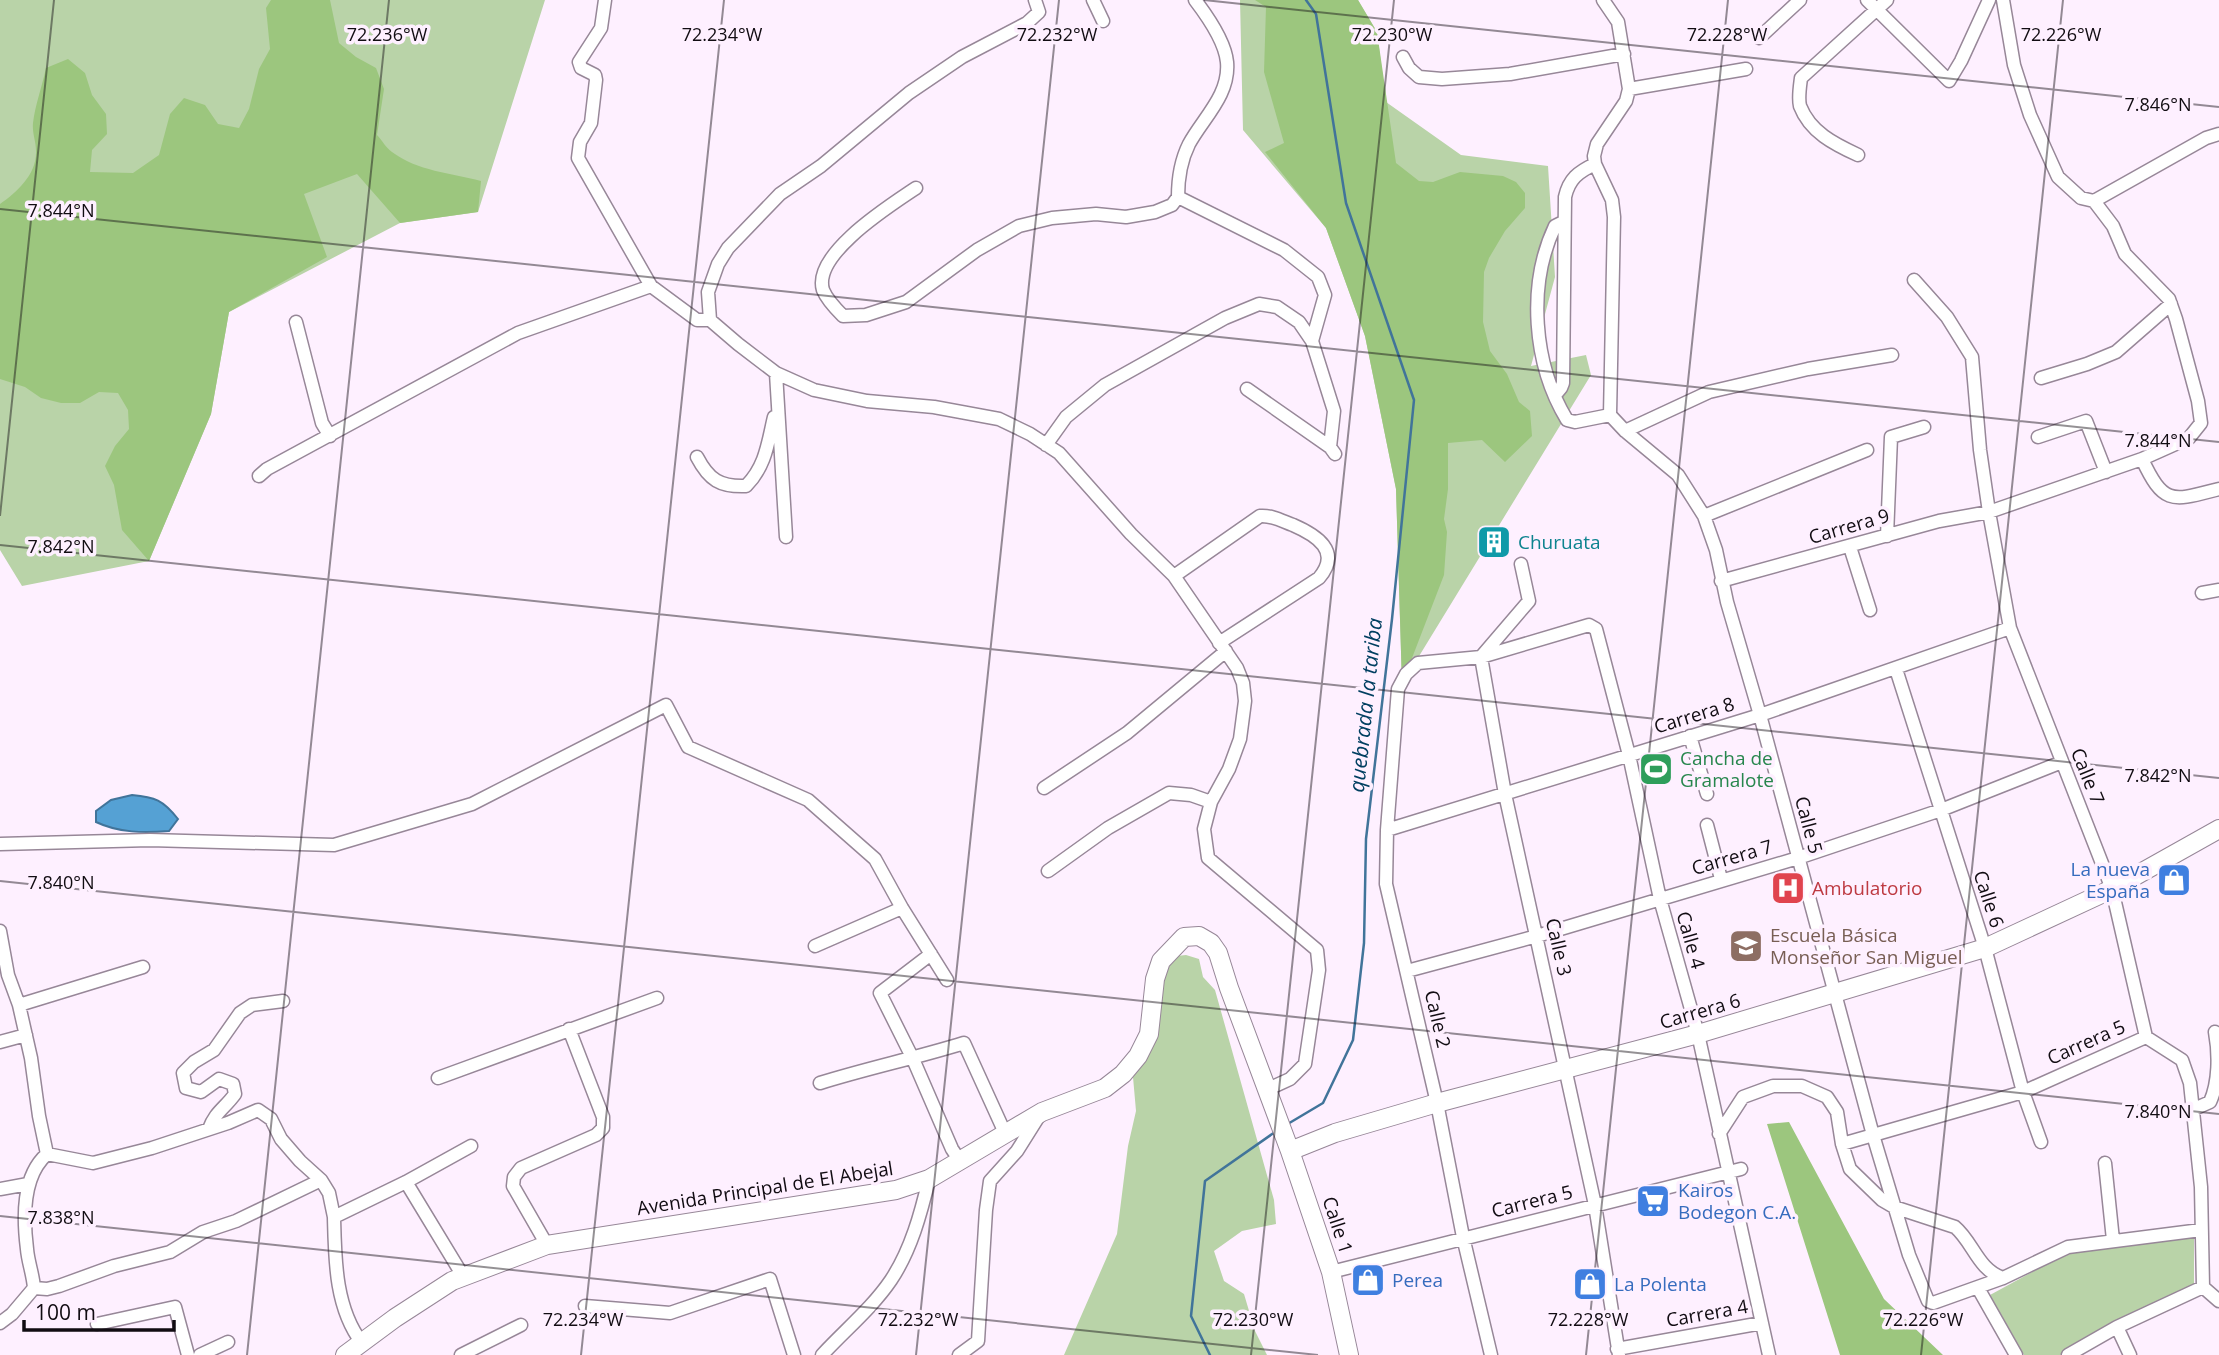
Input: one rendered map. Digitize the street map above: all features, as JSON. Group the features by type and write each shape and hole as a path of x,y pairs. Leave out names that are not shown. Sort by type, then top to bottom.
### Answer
{"main road":[{"name":"Carrera 6","path":"1290,1151 1335,1133 1437,1103 1698,1034 1985,948 2112,889 2219,829"},
{"name":"Avenida Principal de El Abejal","path":"351,1351 421,1300 463,1276 547,1245 896,1190 929,1179 1042,1112 1105,1088 1123,1074 1138,1056 1149,1034 1155,979 1161,961 1184,937 1199,936 1210,943 1218,953 1290,1151"},
{"name":"Calle 1","path":"1290,1151 1331,1272 1349,1355"}],"street":[{"path":"605,0 601,28 579,62 581,68 595,75 596,80 591,123 580,142 578,158 651,286 697,320 710,320 776,373 814,390 867,401 934,407 999,419 1059,453 1131,534 1174,576 1237,668 1243,684 1245,720 1229,769 1211,802 1204,829 1208,858 1317,950 1319,970 1305,1064 1290,1079 1266,1090"},
{"path":"1093,0 1103,21"},
{"path":"916,188 875,215 833,254 824,271 822,288 843,316 866,315 906,302 976,250 1019,226 1052,218 1096,214 1126,217 1155,212 1172,205 1178,197 1181,169 1189,145 1225,85 1227,61 1207,16 1195,0"},
{"path":"1563,222 1555,226 1545,253 1538,299 1540,344 1546,370 1564,416 1570,421 1610,415 1614,217 1608,188 1595,164 1597,144 1626,101 1629,89 1618,22 1603,0"},
{"path":"1759,38 1800,0"},
{"path":"1867,0 1949,81 1989,0"},
{"path":"1858,155 1835,145 1813,128 1799,104 1801,78 1887,0"},
{"path":"2003,0 2014,65 2030,116 2059,177 2081,198 2094,201 2113,226 2125,254 2171,304 2116,352 2041,378"},
{"path":"710,320 708,292 718,264 728,248 780,194 821,166 909,93 962,57 1027,23 1037,6"},
{"path":"1403,57 1409,68 1419,77 1442,79 1510,74 1624,54"},
{"path":"1629,89 1746,69"},
{"path":"2094,201 2194,145 2219,134"},
{"path":"1556,394 1563,383 1564,197 1577,173 1595,164"},
{"path":"1178,197 1284,250 1318,277 1325,295 1312,341"},
{"name":"Calle 7","path":"1914,279 1947,317 1972,357 1980,450 2010,628 2112,889 2146,1037"},
{"path":"259,476 267,469 518,333 651,286"},
{"path":"1046,445 1066,416 1105,385 1225,318 1259,304 1277,307 1299,321 1312,341 1334,411 1332,451 1247,389"},
{"name":"Carrera 9","path":"1721,582 1939,521 1989,512 2142,459 2189,438 2200,423 2197,401 2171,304"},
{"path":"296,322 322,423 331,436"},
{"path":"1623,430 1709,392 1808,369 1892,355"},
{"path":"776,373 786,537"},
{"path":"697,457 705,473 716,481 730,486 746,486 756,476 769,445 778,403"},
{"name":"Calle 5","path":"1610,415 1623,430 1678,475 1704,516 1716,550 1721,582 1760,715 1873,1135 1909,1255 1928,1301 1933,1303 1978,1288"},
{"path":"2038,438 2086,421 2106,472"},
{"path":"1887,536 1891,437 1924,427"},
{"path":"1704,516 1867,450"},
{"path":"2142,459 2158,489 2165,495 2179,498 2219,489"},
{"path":"1044,788 1127,733 1222,647 1319,578 1328,561 1320,540 1272,516 1261,516 1174,576"},
{"path":"1850,547 1870,610"},
{"path":"1481,657 1529,601 1521,564"},
{"path":"2203,593 2219,590"},
{"name":"Calle 4","path":"1481,657 1586,626 1596,629 1629,755 1660,899 1698,1034 1769,1355"},
{"name":"Carrera 8","path":"1387,830 1760,715 2010,628"},
{"name":"Calle 2","path":"1481,657 1419,663 1406,674 1398,689 1387,830 1386,884 1437,1103 1463,1237 1491,1355"},
{"name":"Calle 3","path":"1481,657 1505,794 1595,1205 1618,1352"},
{"name":"Calle 6","path":"1896,668 1985,948 2023,1092 2041,1142"},
{"path":"0,844 150,840 334,845 472,804 666,705 688,747 808,800 875,859 947,981"},
{"path":"1689,736 1707,794"},
{"name":"Carrera 7","path":"1407,971 1537,936 1798,858 1941,810 2062,762"},
{"path":"1048,871 1108,828 1169,793 1191,794 1211,802"},
{"path":"1707,825 1721,879"},
{"path":"815,946 902,908"},
{"path":"0,931 4,977 19,1005 47,1154"},
{"path":"931,954 880,993 960,1161"},
{"path":"19,1005 143,967"},
{"path":"438,1078 657,998"},
{"path":"209,1129 214,1116 235,1094 233,1084 219,1079 201,1092 186,1088 183,1073 194,1062 214,1051 240,1013 252,1005 284,1001"},
{"path":"547,1245 513,1186 514,1177 521,1168 596,1135 603,1128 603,1117 569,1029"},
{"path":"2192,1110 2210,1102 2216,1089 2215,1032"},
{"path":"0,1042 26,1035"},
{"path":"2146,1037 2182,1060 2190,1083 2201,1187 2203,1287 2219,1301"},
{"name":"Carrera 5","path":"1842,1144 2023,1092 2146,1037"},
{"path":"820,1083 964,1043 1005,1133"},
{"path":"1719,1134 1743,1097 1773,1086 1802,1086 1827,1097 1837,1112 1842,1144 1850,1169 1882,1200 1894,1207 1955,1227 1963,1233 1986,1269 2003,1278"},
{"path":"47,1154 93,1163 228,1124 258,1110 271,1119 281,1139 321,1180 329,1193 334,1217 335,1268 351,1329 351,1351"},
{"path":"959,1355 978,1341 990,1181 1017,1152 1042,1112"},
{"path":"334,1217 471,1146"},
{"path":"34,1288 25,1223 28,1184 36,1163 47,1154"},
{"path":"2105,1163 2113,1240"},
{"name":"Carrera 5","path":"1331,1272 1741,1169"},
{"path":"821,1355 891,1279 920,1216 929,1179"},
{"path":"34,1288 59,1286 114,1266 170,1252 203,1232 236,1221 321,1180"},
{"path":"406,1182 463,1276"},
{"path":"0,1189 28,1184"},
{"path":"2016,1355 1978,1288 2068,1247 2201,1230"},
{"path":"585,1306 670,1313 770,1279 794,1355"},
{"path":"2068,1355 2117,1327 2203,1287"},
{"path":"0,1322 12,1314 34,1288"},
{"path":"97,1324 175,1307 188,1355"},
{"name":"Carrera 4","path":"1618,1352 1762,1324"},
{"path":"461,1355 477,1351 521,1325"},
{"path":"2117,1327 2130,1355"},
{"path":"200,1355 229,1342"}],"green space":[{"path":"0,0 545,0 478,212 400,223 229,312 211,414 149,561 22,586 0,550"},
{"path":"271,0 330,0 339,43 376,68 384,89 377,135 390,150 412,163 481,181 478,212 400,223 357,174 304,194 327,257 229,312 211,414 149,561 122,530 114,485 105,466 115,446 129,429 128,410 118,393 99,392 80,403 61,403 41,398 25,387 0,379 0,204 19,188 33,167 36,151 33,123 46,68 68,59 85,73 92,95 106,114 107,134 92,150 90,172 133,173 159,155 170,114 184,98 205,105 218,124 239,128 249,109 259,69 270,49 266,8"},
{"path":"1240,0 1358,0 1377,32 1386,102 1461,155 1548,166 1555,277 1531,366 1586,355 1591,375 1402,684 1396,489 1365,336 1326,228 1243,130"},
{"path":"1255,0 1358,0 1377,32 1396,163 1419,181 1433,182 1460,172 1503,176 1516,182 1525,193 1525,208 1505,231 1484,272 1483,322 1490,351 1507,374 1519,402 1530,411 1532,436 1505,462 1482,440 1448,443 1444,575 1402,684 1396,489 1365,336 1326,228 1265,152 1284,143 1264,72 1266,7"},
{"path":"1186,955 1199,959 1203,977 1215,990 1274,1200 1276,1224 1242,1231 1214,1251 1224,1281 1244,1294 1255,1331 1267,1355 1064,1355 1117,1234 1128,1146 1136,1111 1133,1077 1154,1037 1165,965 1177,956"},
{"path":"1789,1122 1884,1299 1943,1355 1840,1355 1767,1124"},
{"path":"2194,1236 2194,1286 2106,1326 2060,1355 2024,1355 1990,1295 2071,1251"}],"water":[{"path":"132,795 158,801 178,819 169,831 150,832 123,830 96,822 96,811 111,800"}],"waterway":[{"name":"quebrada la tariba","path":"1286,1125 1323,1103 1353,1040 1364,943 1366,839 1414,400 1346,203 1316,14 1306,0"},
{"name":"quebrada la tariba","path":"1210,1355 1191,1316 1205,1181 1275,1132"}],"place":[{"name":"Churuata","path":"1494,542"},
{"name":"Cancha de Gramalote","path":"1656,769"},
{"name":"La nueva España","path":"2174,880"},
{"name":"Ambulatorio","path":"1788,888"},
{"name":"Escuela Básica Monseñor San Miguel","path":"1746,946"},
{"name":"Kairos Bodegon C.A.","path":"1653,1201"},
{"name":"Perea","path":"1368,1280"},
{"name":"La Polenta","path":"1590,1284"}]}
